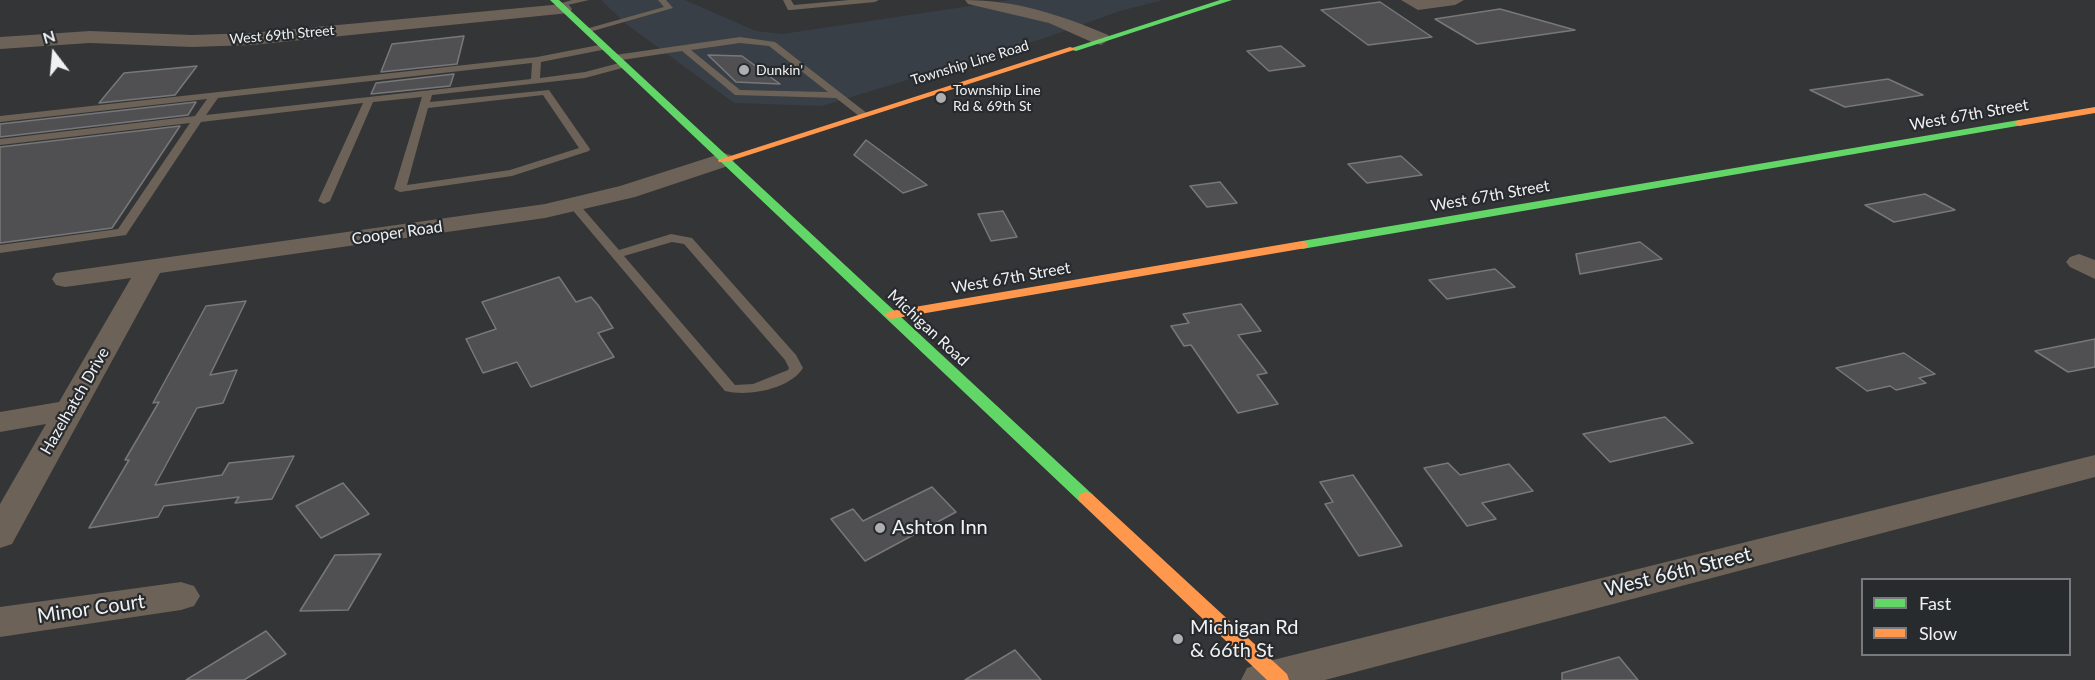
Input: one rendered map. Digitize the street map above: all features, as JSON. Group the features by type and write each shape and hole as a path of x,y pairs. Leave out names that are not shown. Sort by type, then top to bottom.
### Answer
{"main road":[{"name":"Township Line Road","path":"723,160 1228,0"},
{"name":"Michigan Road","path":"559,5 891,315 1272,678"},
{"name":"West 67th Street","path":"891,315 2095,110"}],"street":[{"path":"974,0 1055,19 1101,39"},
{"path":"1410,0 1418,5 1455,0"},
{"name":"West 69th Street","path":"0,43 90,37 192,41 252,39 559,5"},
{"name":"Cooper Road","path":"65,279 475,222 574,205 652,184 723,160"},
{"name":"Hazelhatch Drive","path":"0,535 150,267"},
{"path":"0,422 71,410"},
{"name":"West 66th Street","path":"1272,678 2095,466"},
{"name":"Minor Court","path":"0,622 182,596"}],"lane":[{"path":"559,5 585,0"},
{"path":"586,30 669,8 662,0"},
{"path":"786,0 791,8 875,0"},
{"path":"0,142 585,75 619,62 684,48 740,40 772,44 863,114"},
{"path":"0,119 537,60 604,47"},
{"path":"684,48 738,93 839,95"},
{"path":"535,81 537,60"},
{"path":"424,106 546,92 585,149 512,173 400,189 424,106 428,93"},
{"path":"0,249 122,232 215,95"},
{"path":"324,201 369,100"},
{"path":"574,205 616,255 730,388 739,392 753,389 793,374 796,368 791,358 688,241 671,238 616,255"}],"shaded area":[{"path":"601,0 685,0 756,31 782,34 1010,0 1163,0 1120,11 1048,37 822,106 734,103 626,24"}],"building":[{"path":"1380,2 1432,37 1368,45 1321,10"},
{"path":"1500,9 1575,30 1477,44 1435,19"},
{"path":"464,36 457,64 381,72 392,44"},
{"path":"1281,46 1305,66 1269,71 1247,51"},
{"name":"Dunkin'","path":"708,55 742,56 780,84 736,82"},
{"path":"197,66 175,95 99,103 124,73"},
{"path":"454,74 450,86 371,94 376,83"},
{"path":"1888,79 1923,95 1845,107 1810,90"},
{"path":"196,102 188,115 0,137 0,124"},
{"path":"180,126 112,228 0,243 0,147"},
{"path":"866,140 927,185 903,193 854,155"},
{"path":"1401,156 1422,175 1367,183 1348,164"},
{"path":"1220,182 1237,203 1207,207 1190,186"},
{"path":"1925,194 1955,210 1894,222 1865,205"},
{"path":"1003,211 1017,237 991,241 978,214"},
{"path":"1640,242 1662,259 1580,274 1576,254"},
{"path":"1495,269 1515,287 1447,299 1429,280"},
{"path":"559,277 576,302 591,297 598,305 613,328 598,333 614,357 531,387 517,362 483,373 466,339 496,329 482,302"},
{"path":"246,301 210,375 237,370 223,403 197,408 155,485 222,475 229,463 294,456 272,499 235,503 239,497 164,506 158,517 89,528 129,460 125,460 159,402 153,403 206,306"},
{"path":"1241,304 1261,331 1238,335 1267,373 1257,375 1278,404 1238,413 1191,345 1184,346 1171,326 1189,323 1183,314"},
{"path":"2095,339 2095,367 2068,372 2035,351"},
{"path":"1904,353 1935,374 1919,378 1926,383 1896,390 1890,386 1867,391 1836,368"},
{"path":"1665,417 1693,443 1610,462 1583,434"},
{"path":"1448,463 1460,475 1509,464 1533,491 1482,503 1496,519 1467,526 1424,468"},
{"path":"1353,475 1402,546 1359,556 1325,504 1333,502 1320,482"},
{"path":"343,483 369,514 321,538 296,506"},
{"name":"Ashton Inn","path":"932,487 956,512 865,561 831,519 853,509 863,521"},
{"path":"381,554 348,610 300,611 335,555"},
{"path":"266,631 286,654 244,680 186,680"},
{"path":"1015,650 1041,680 965,680"},
{"path":"1619,657 1638,680 1562,680 1562,673"}],"traffic: fast":[{"path":"554,0 1086,498"},
{"path":"1073,49 1228,0"},
{"path":"1302,245 2019,123"}],"traffic: slow":[{"path":"723,160 1073,49"},
{"path":"2019,123 2095,110"},
{"path":"891,315 1302,245"},
{"path":"1086,498 1280,680"}],"place":[{"name":"Dunkin'","path":"744,70"},
{"name":"Township Line Rd & 69th St","path":"941,98"},
{"name":"Ashton Inn","path":"880,528"},
{"name":"Michigan Rd & 66th St","path":"1178,639"}]}
